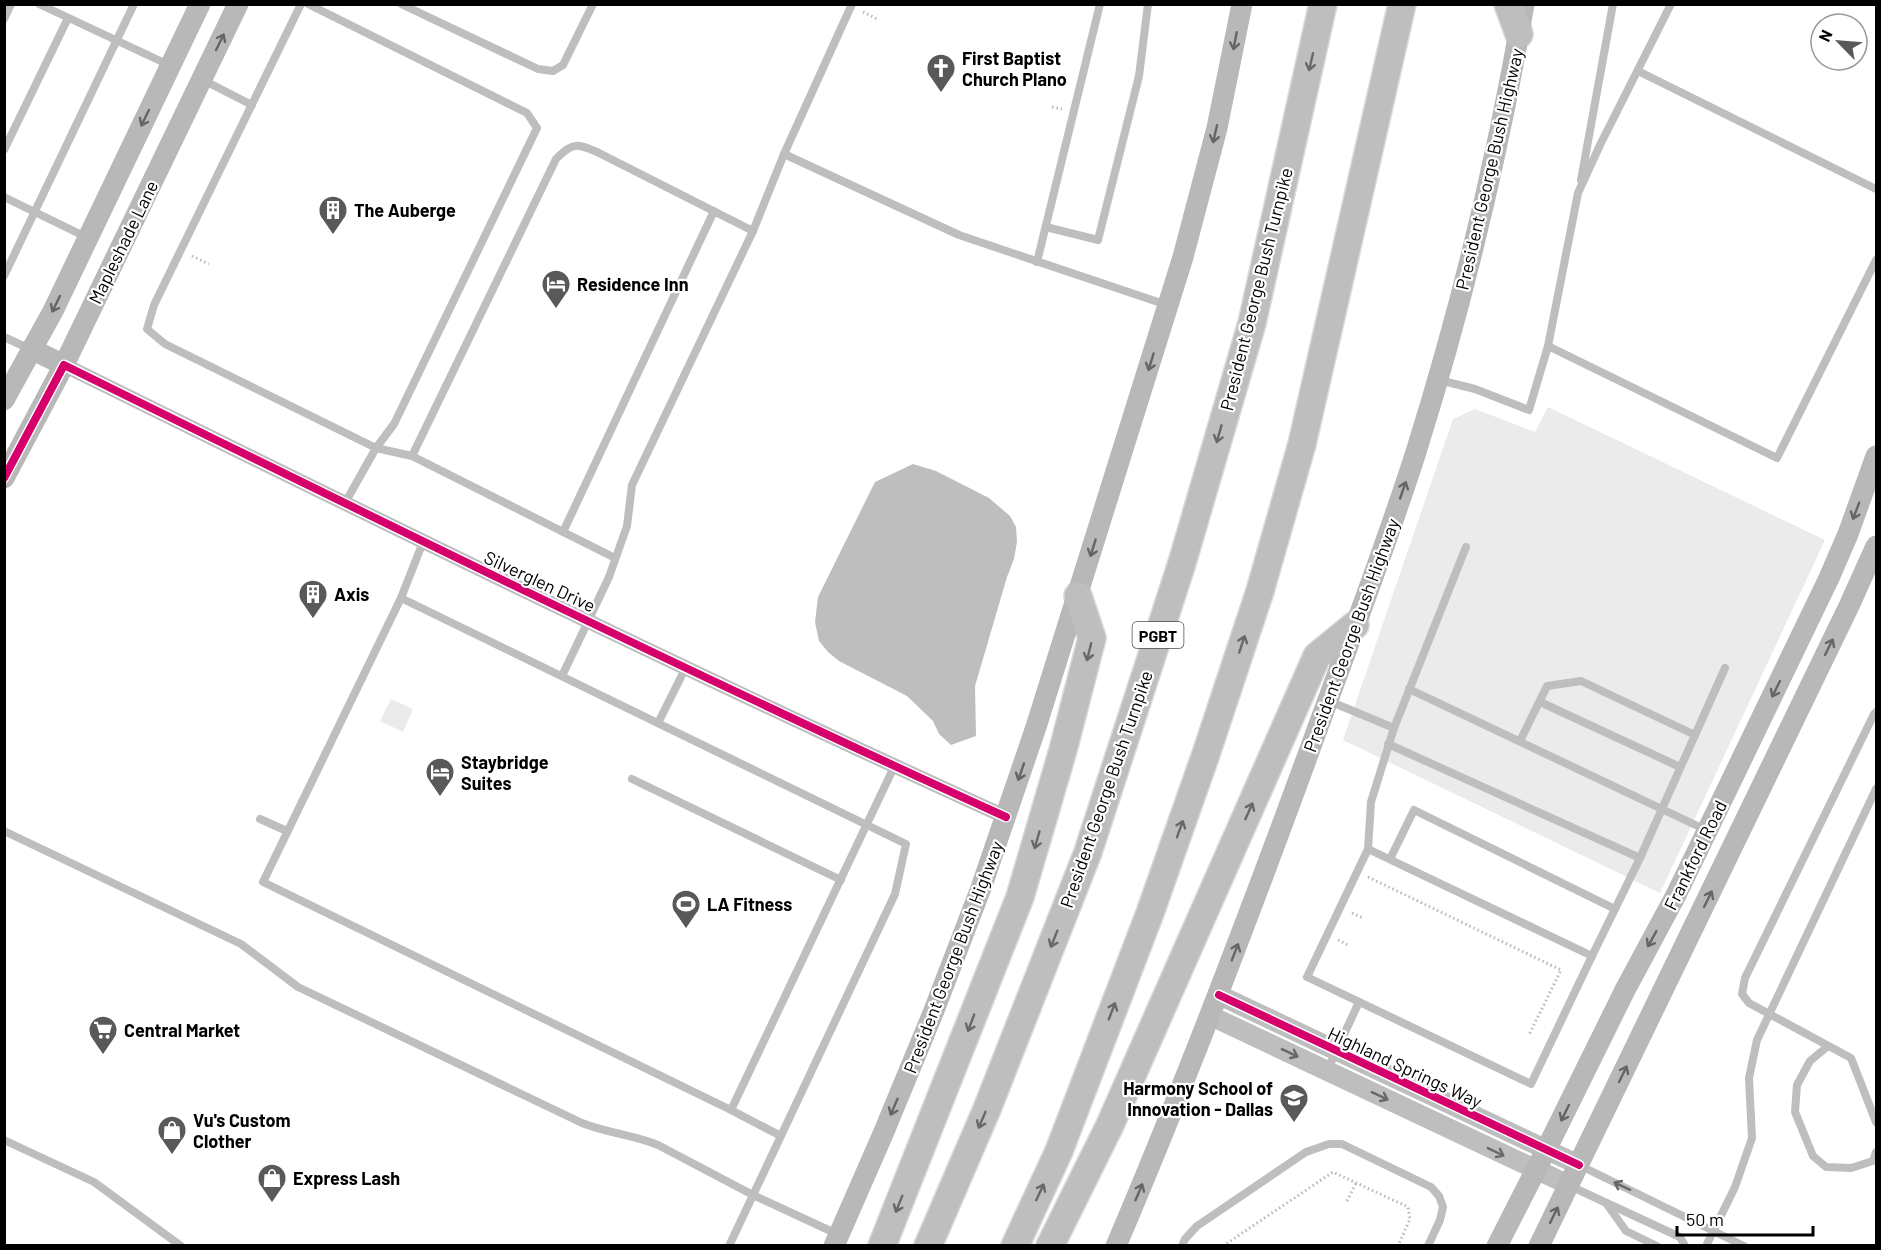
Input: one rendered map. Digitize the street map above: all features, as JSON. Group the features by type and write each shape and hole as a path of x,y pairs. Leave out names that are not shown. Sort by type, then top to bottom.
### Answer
{"highway":[{"name":"President George Bush Turnpike","path":"928,1245 987,1109 1089,852 1174,585 1252,323 1323,4"},
{"path":"1015,1245 1059,1151 1150,914 1260,591 1302,444 1402,4"},
{"path":"1508,4 1519,34"},
{"path":"882,1245 1020,897 1063,750 1092,638 1078,596"},
{"path":"1050,1245 1110,1125 1317,656 1355,625"}],"main road":[{"name":"Mapleshade Lane","path":"4,400 53,311 200,4"},
{"name":"Mapleshade Lane","path":"4,478 64,365 238,4"},
{"name":"President George Bush Highway","path":"836,1240 933,1013 1006,817 1169,306 1204,180 1230,71 1242,4"},
{"name":"President George Bush Highway","path":"1116,1245 1219,995 1412,464 1486,197 1524,4"},
{"path":"171,66 202,80"},
{"path":"31,349 64,365"},
{"name":"Frankford Road","path":"1497,1245 1624,990 1676,894 1829,578 1848,534 1876,456"},
{"name":"Frankford Road","path":"1539,1245 1876,546"}],"street":[{"name":"Silverglen Drive","path":"64,365 423,542 894,767 1006,817"},
{"name":"Highland Springs Way","path":"1219,995 1579,1165"},
{"name":"Highland Springs Way","path":"1211,1016 1569,1185"}],"lane":[{"path":"4,19 11,4"},
{"path":"39,4 171,66"},
{"path":"4,276 134,4"},
{"path":"301,4 154,305 147,329 165,344 376,448 412,456 615,558"},
{"path":"308,4 527,113 537,128 394,424 376,448 345,503"},
{"path":"401,4 538,69 554,71 563,65 593,4"},
{"path":"562,676 609,577 627,526 632,485 753,231 784,154 852,4"},
{"path":"1037,262 1100,4"},
{"path":"1046,227 1098,240 1138,76 1148,4"},
{"path":"1437,379 1475,389 1529,410 1548,346 1613,4"},
{"path":"1578,193 1671,4"},
{"path":"4,150 68,18"},
{"path":"1638,71 1876,189"},
{"path":"202,80 252,105"},
{"path":"412,456 556,159 569,147 581,145 599,153 753,231"},
{"path":"784,154 959,235 1169,306"},
{"path":"4,197 88,238"},
{"path":"563,532 714,211"},
{"path":"1548,346 1777,458 1876,260"},
{"path":"4,337 31,349"},
{"path":"423,542 401,598 263,882 781,1136"},
{"path":"1466,548 1388,744 1371,802 1368,849 1307,977 1531,1084 1640,858 1725,668"},
{"path":"401,598 906,844 895,894 729,1245"},
{"path":"658,723 686,668"},
{"path":"1520,741 1547,686 1581,681 1695,735"},
{"path":"1409,689 1707,831"},
{"path":"1328,700 1394,728"},
{"path":"1540,702 1680,767"},
{"path":"1876,712 1745,978 1742,994 1749,1003 1851,1058 1876,1122"},
{"path":"1388,744 1640,858"},
{"path":"731,1110 894,767"},
{"path":"632,779 841,880"},
{"path":"1706,1245 1736,1187 1752,1138 1749,1078 1757,1040 1876,789"},
{"path":"1390,859 1414,810 1615,909"},
{"path":"260,819 287,831"},
{"path":"4,831 241,944 298,987 582,1123 658,1145 836,1240"},
{"path":"1368,849 1592,956"},
{"path":"1327,1071 1359,1002"},
{"path":"1828,1046 1810,1061 1797,1085 1795,1112 1813,1156 1826,1167 1851,1168 1873,1161 1876,1152"},
{"path":"4,1140 94,1182 181,1245"},
{"path":"1182,1245 1197,1226 1306,1152 1336,1143 1350,1146 1419,1180 1436,1191 1442,1201 1442,1214 1428,1245"},
{"path":"1579,1165 1744,1245"},
{"path":"1569,1185 1680,1237 1685,1245"},
{"path":"1606,1202 1626,1231 1657,1245"}],"path":[{"path":"863,12 879,20"},
{"path":"181,250 209,264"},
{"path":"1363,885 1367,876 1561,969 1529,1035"},
{"path":"1350,912 1363,918"},
{"path":"1341,930 1337,939 1350,946"},
{"path":"1223,1245 1333,1172 1408,1207 1410,1219 1398,1245"},
{"path":"1347,1201 1356,1183"}],"shaded area":[{"path":"1548,407 1825,540 1660,893 1343,740 1453,419 1475,409 1535,432"},
{"path":"913,464 936,471 989,498 1010,516 1016,527 1017,542 1014,559 975,686 976,736 951,745 939,734 933,721 907,696 839,661 828,652 819,641 815,622 818,597 875,482"},
{"path":"391,699 413,709 403,732 380,721"}],"cycle path":[{"path":"4,478 64,365 651,651 1006,817"},
{"path":"1219,995 1579,1165"}],"place":[{"name":"First Baptist Church Plano","path":"941,94"},
{"name":"The Auberge","path":"333,236"},
{"name":"Residence Inn","path":"556,310"},
{"name":"Axis","path":"313,620"},
{"name":"Staybridge Suites","path":"440,798"},
{"name":"LA Fitness","path":"686,930"},
{"name":"Central Market","path":"103,1056"},
{"name":"Harmony School of Innovation - Dallas","path":"1294,1124"},
{"name":"Vu's Custom Clother","path":"172,1156"},
{"name":"Express Lash","path":"272,1204"}]}
